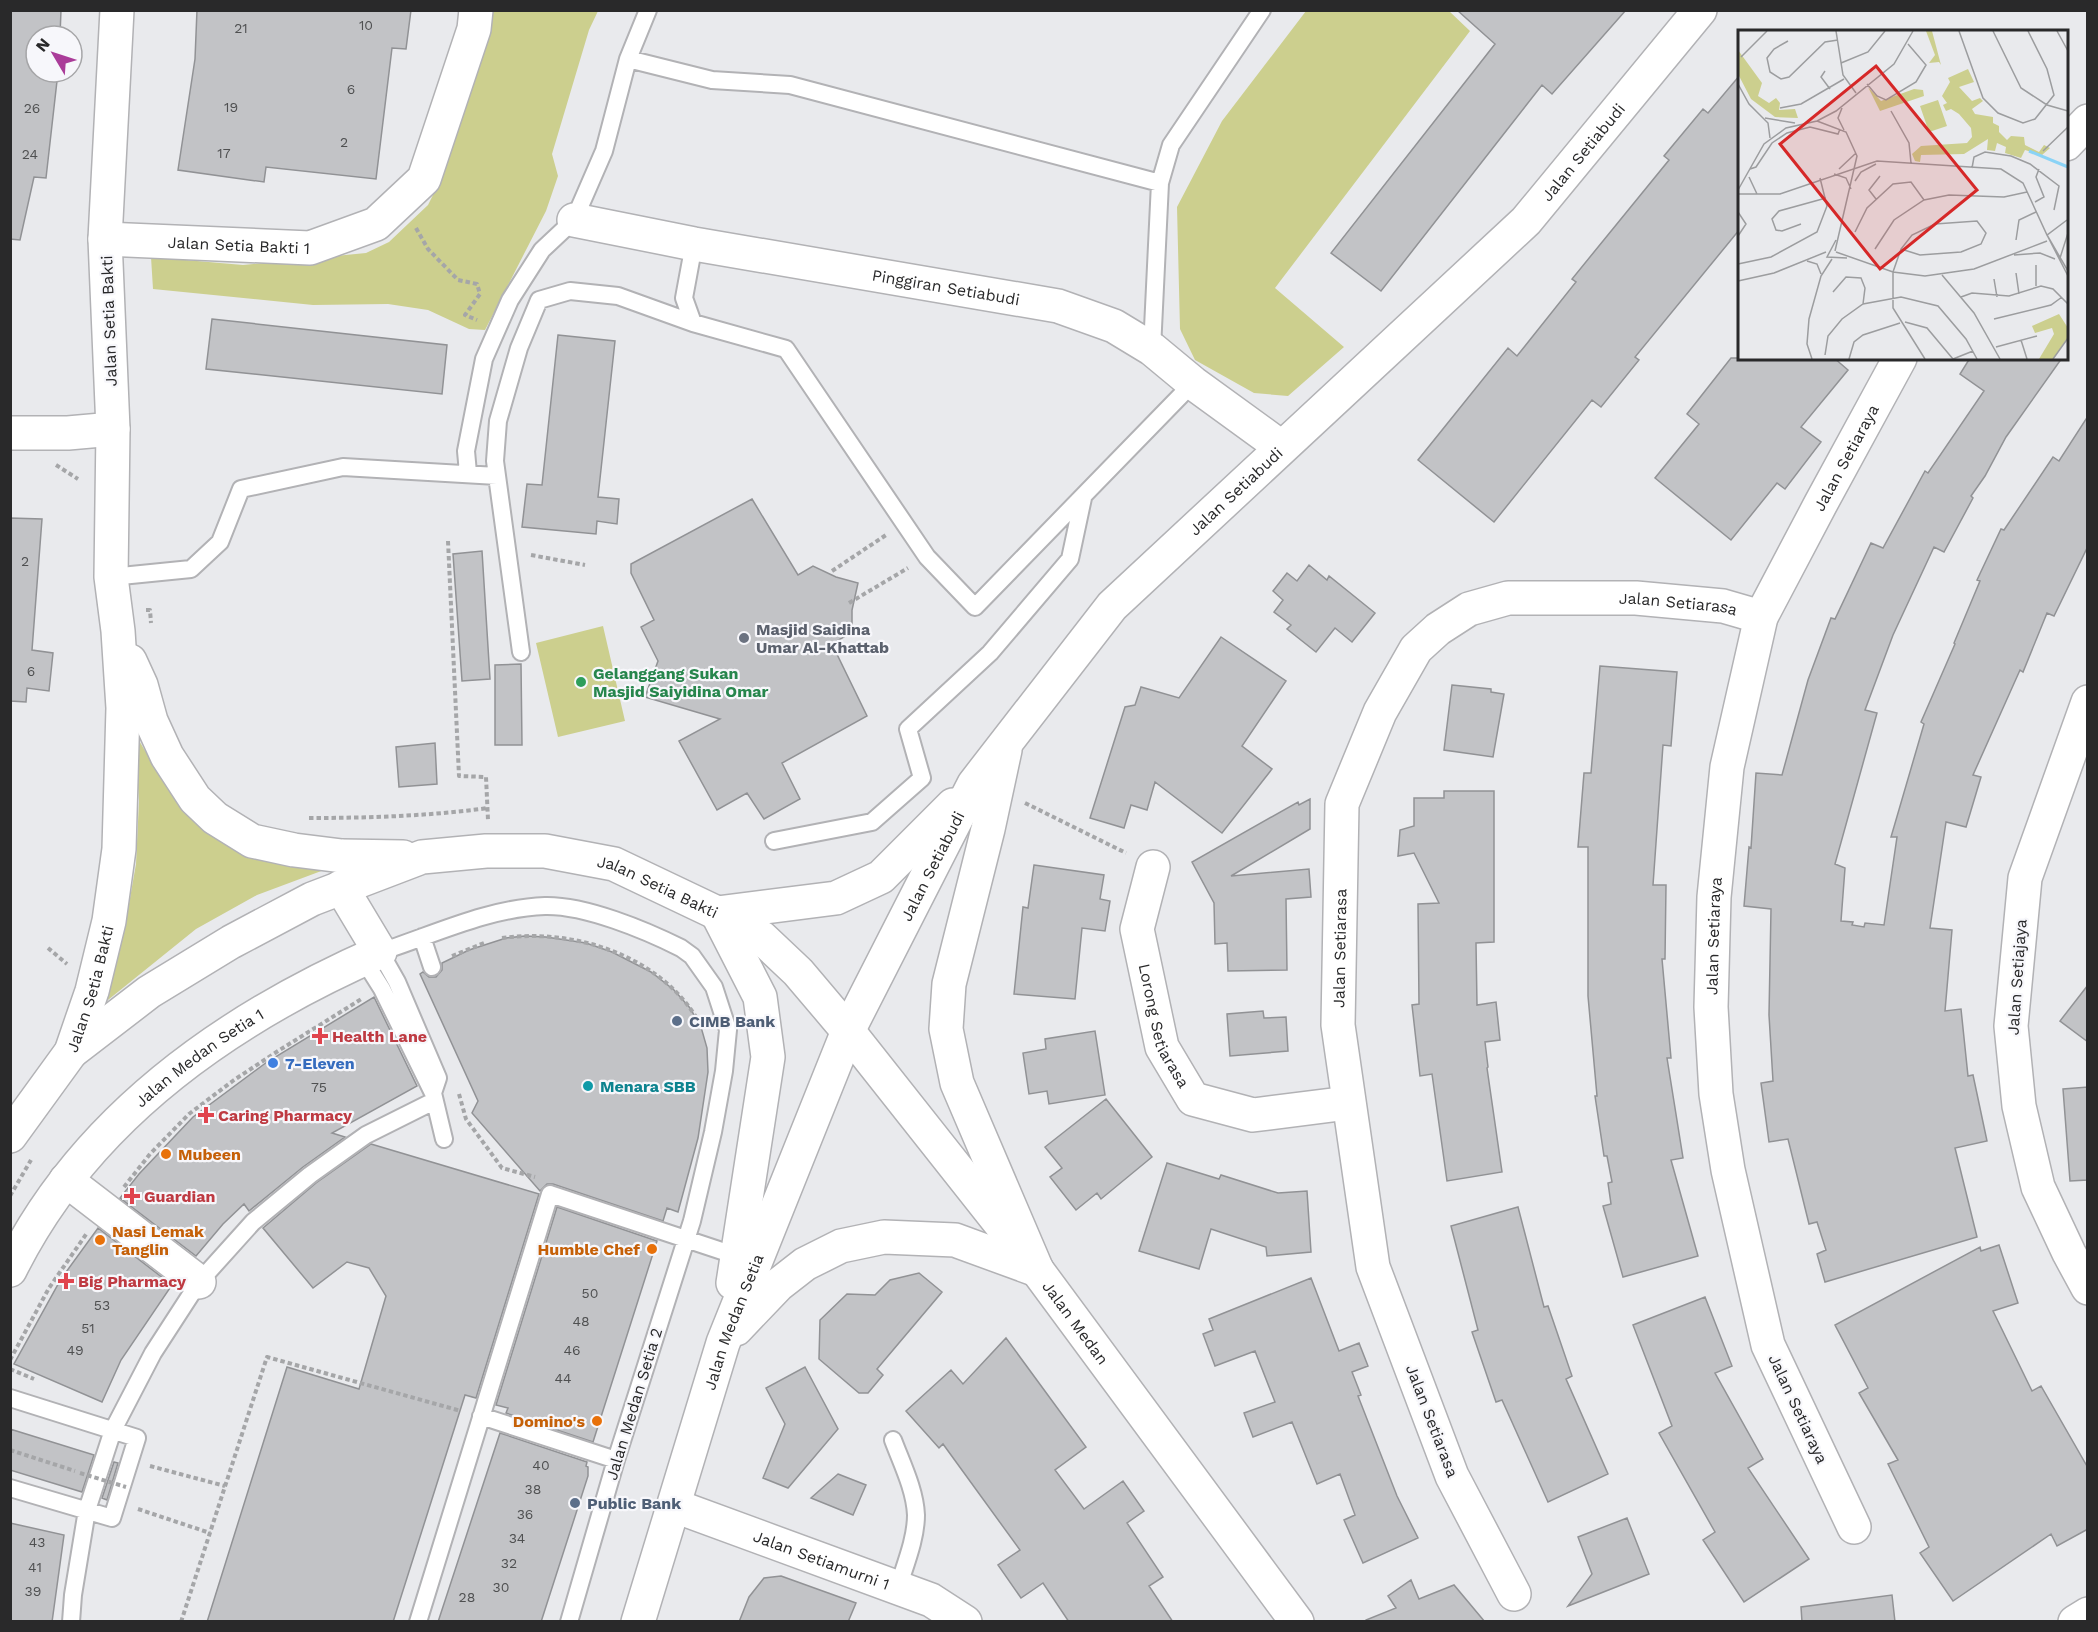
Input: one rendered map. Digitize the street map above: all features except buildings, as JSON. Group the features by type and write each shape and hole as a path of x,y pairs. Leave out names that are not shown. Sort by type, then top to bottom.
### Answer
{"street":[{"name":"Jalan Setia Bakti","path":"70,1052 92,991 109,921 119,849 123,708 117,621 111,577 113,429 105,239 117,10"},
{"name":"Jalan Setia Bakti 1","path":"105,239 310,248 376,224 424,179 474,29 476,10"},
{"name":"Jalan Setiabudi","path":"848,1031 985,786 1006,742 1112,606 1526,221 1700,10"},
{"path":"2068,143 2088,121"},
{"name":"Pinggiran Setiabudi","path":"574,220 694,244 1058,306 1114,326 1152,349 1193,383 1281,447"},
{"name":"Jalan Setiaraya","path":"1854,1527 1768,1345 1728,1170 1716,1094 1711,1007 1714,897 1727,767 1761,617 1899,360"},
{"path":"10,433 68,433 113,429"},
{"name":"Jalan Setiarasa","path":"1514,1594 1452,1476 1374,1267 1338,1025 1342,804 1380,712 1416,649 1438,629 1469,609 1508,597 1636,598 1723,606 1761,617"},
{"name":"Jalan Setia Bakti","path":"117,621 151,721 167,756 195,799 215,818 252,841 294,850 342,856 422,857 486,851 545,851 614,864 717,913 762,938 798,972 848,1031"},
{"name":"Jalan Setiajaya","path":"2088,702 2025,878 2011,1026 2019,1106 2038,1187 2078,1247 2088,1288"},
{"path":"723,1344 768,1057 760,998 717,913 836,898 881,877 985,786"},
{"path":"985,786 949,984 946,1029 957,1083 1037,1270"},
{"name":"Jalan Setia Bakti","path":"70,1052 149,992 231,942 312,899 422,857"},
{"name":"Lorong Setiarasa","path":"1153,867 1137,929 1162,1047 1193,1099 1253,1115 1348,1102"},
{"path":"341,887 370,957"},
{"name":"Jalan Medan Setia 1","path":"10,1270 27,1236 66,1180 103,1137 152,1090 184,1063 275,1005 370,957"},
{"name":"Jalan Medan","path":"848,1031 1037,1270 1297,1622"},
{"name":"Jalan Medan Setia","path":"638,1622 723,1344 848,1031"},
{"path":"22,1145 70,1052"},
{"path":"66,1180 199,1282"},
{"path":"723,1344 778,1285 805,1264 841,1246 884,1237 955,1240 1037,1270"},
{"name":"Jalan Setiamurni 1","path":"675,1506 898,1588 925,1611 966,1622"},
{"path":"2074,1622 2088,1614"}],"lane":[{"path":"468,473 466,451 484,359 510,300 542,250 574,220 604,152 628,59 648,10"},
{"path":"1152,349 1160,183 1171,144 1262,10"},
{"path":"628,59 712,80 790,85 1160,183"},
{"path":"693,323 684,298 694,244"},
{"path":"521,652 495,462 498,421 519,348 539,300 570,291 618,296 693,323 786,349 927,557 975,607 1193,383"},
{"path":"111,577 191,569 220,542 241,489 343,467 497,476"},
{"path":"774,841 872,822 922,778 908,729 990,653 1070,559 1083,497"},
{"name":"Jalan Medan Setia 2","path":"370,957 484,917 517,909 546,906 568,908 600,916 667,941 692,956 714,987 728,1030 724,1071 713,1132 687,1239 616,1460 569,1622"},
{"path":"422,937 439,963"},
{"path":"370,957 397,982 438,1078 434,1097 444,1139"},
{"path":"71,1622 73,1594 87,1510 113,1430 153,1353 199,1282 253,1222 310,1175 366,1135 434,1097"},
{"path":"418,1622 550,1194 737,1256"},
{"path":"10,1398 137,1438 112,1518 10,1488"},
{"path":"481,1416 616,1460"},
{"path":"893,1440 912,1492 916,1517 910,1548 898,1588"}],"path":[{"path":"400,202 428,249 458,280 477,284 480,294"},
{"path":"832,571 904,523"},
{"path":"448,540 459,776 486,777 487,799"},
{"path":"507,551 585,565"},
{"path":"849,603 927,557"},
{"path":"117,621 150,610 151,633"},
{"path":"985,786 1153,867"},
{"path":"300,818 366,818 452,813 488,808"},
{"path":"495,939 544,936 586,942 612,950 651,971 682,996 702,1026"},
{"path":"439,963 487,942"},
{"path":"10,1360 49,1288 105,1211 150,1154 189,1114 278,1050 367,996"},
{"path":"459,1092 466,1119"},
{"path":"10,1196 22,1145"},
{"path":"181,1622 267,1357 481,1416"},
{"path":"10,1450 126,1487"},
{"path":"144,1465 225,1486"},
{"path":"130,1506 210,1533"}],"green space":[{"path":"493,11 598,11 589,30 552,154 558,176 546,211 485,330 469,329 428,310 388,304 313,305 153,289 151,257 243,265 366,253 389,242 428,205 439,183"},
{"path":"1306,11 1449,11 1470,31 1275,288 1344,347 1288,396 1254,393 1195,360 1180,329 1177,207 1222,121"},
{"name":"Gelanggang Sukan Masjid Saiyidina Omar","path":"603,626 625,721 558,737 536,643"},
{"path":"134,732 158,771 185,808 201,824 238,851 267,862 332,867 257,895 196,929 98,1008 124,932 136,864 139,801"}],"place":[{"name":"Masjid Saidina Umar Al-Khattab","path":"744,638"},
{"name":"Gelanggang Sukan Masjid Saiyidina Omar","path":"581,682"},
{"name":"CIMB Bank","path":"677,1021"},
{"name":"Health Lane","path":"320,1036"},
{"name":"7-Eleven","path":"273,1063"},
{"name":"Menara SBB","path":"588,1086"},
{"name":"Caring Pharmacy","path":"206,1115"},
{"name":"Mubeen","path":"166,1154"},
{"name":"Guardian","path":"132,1196"},
{"name":"Nasi Lemak Tanglin","path":"100,1240"},
{"name":"Humble Chef","path":"652,1249"},
{"name":"Big Pharmacy","path":"66,1281"},
{"name":"Domino's","path":"597,1421"},
{"name":"Public Bank","path":"575,1503"}]}
